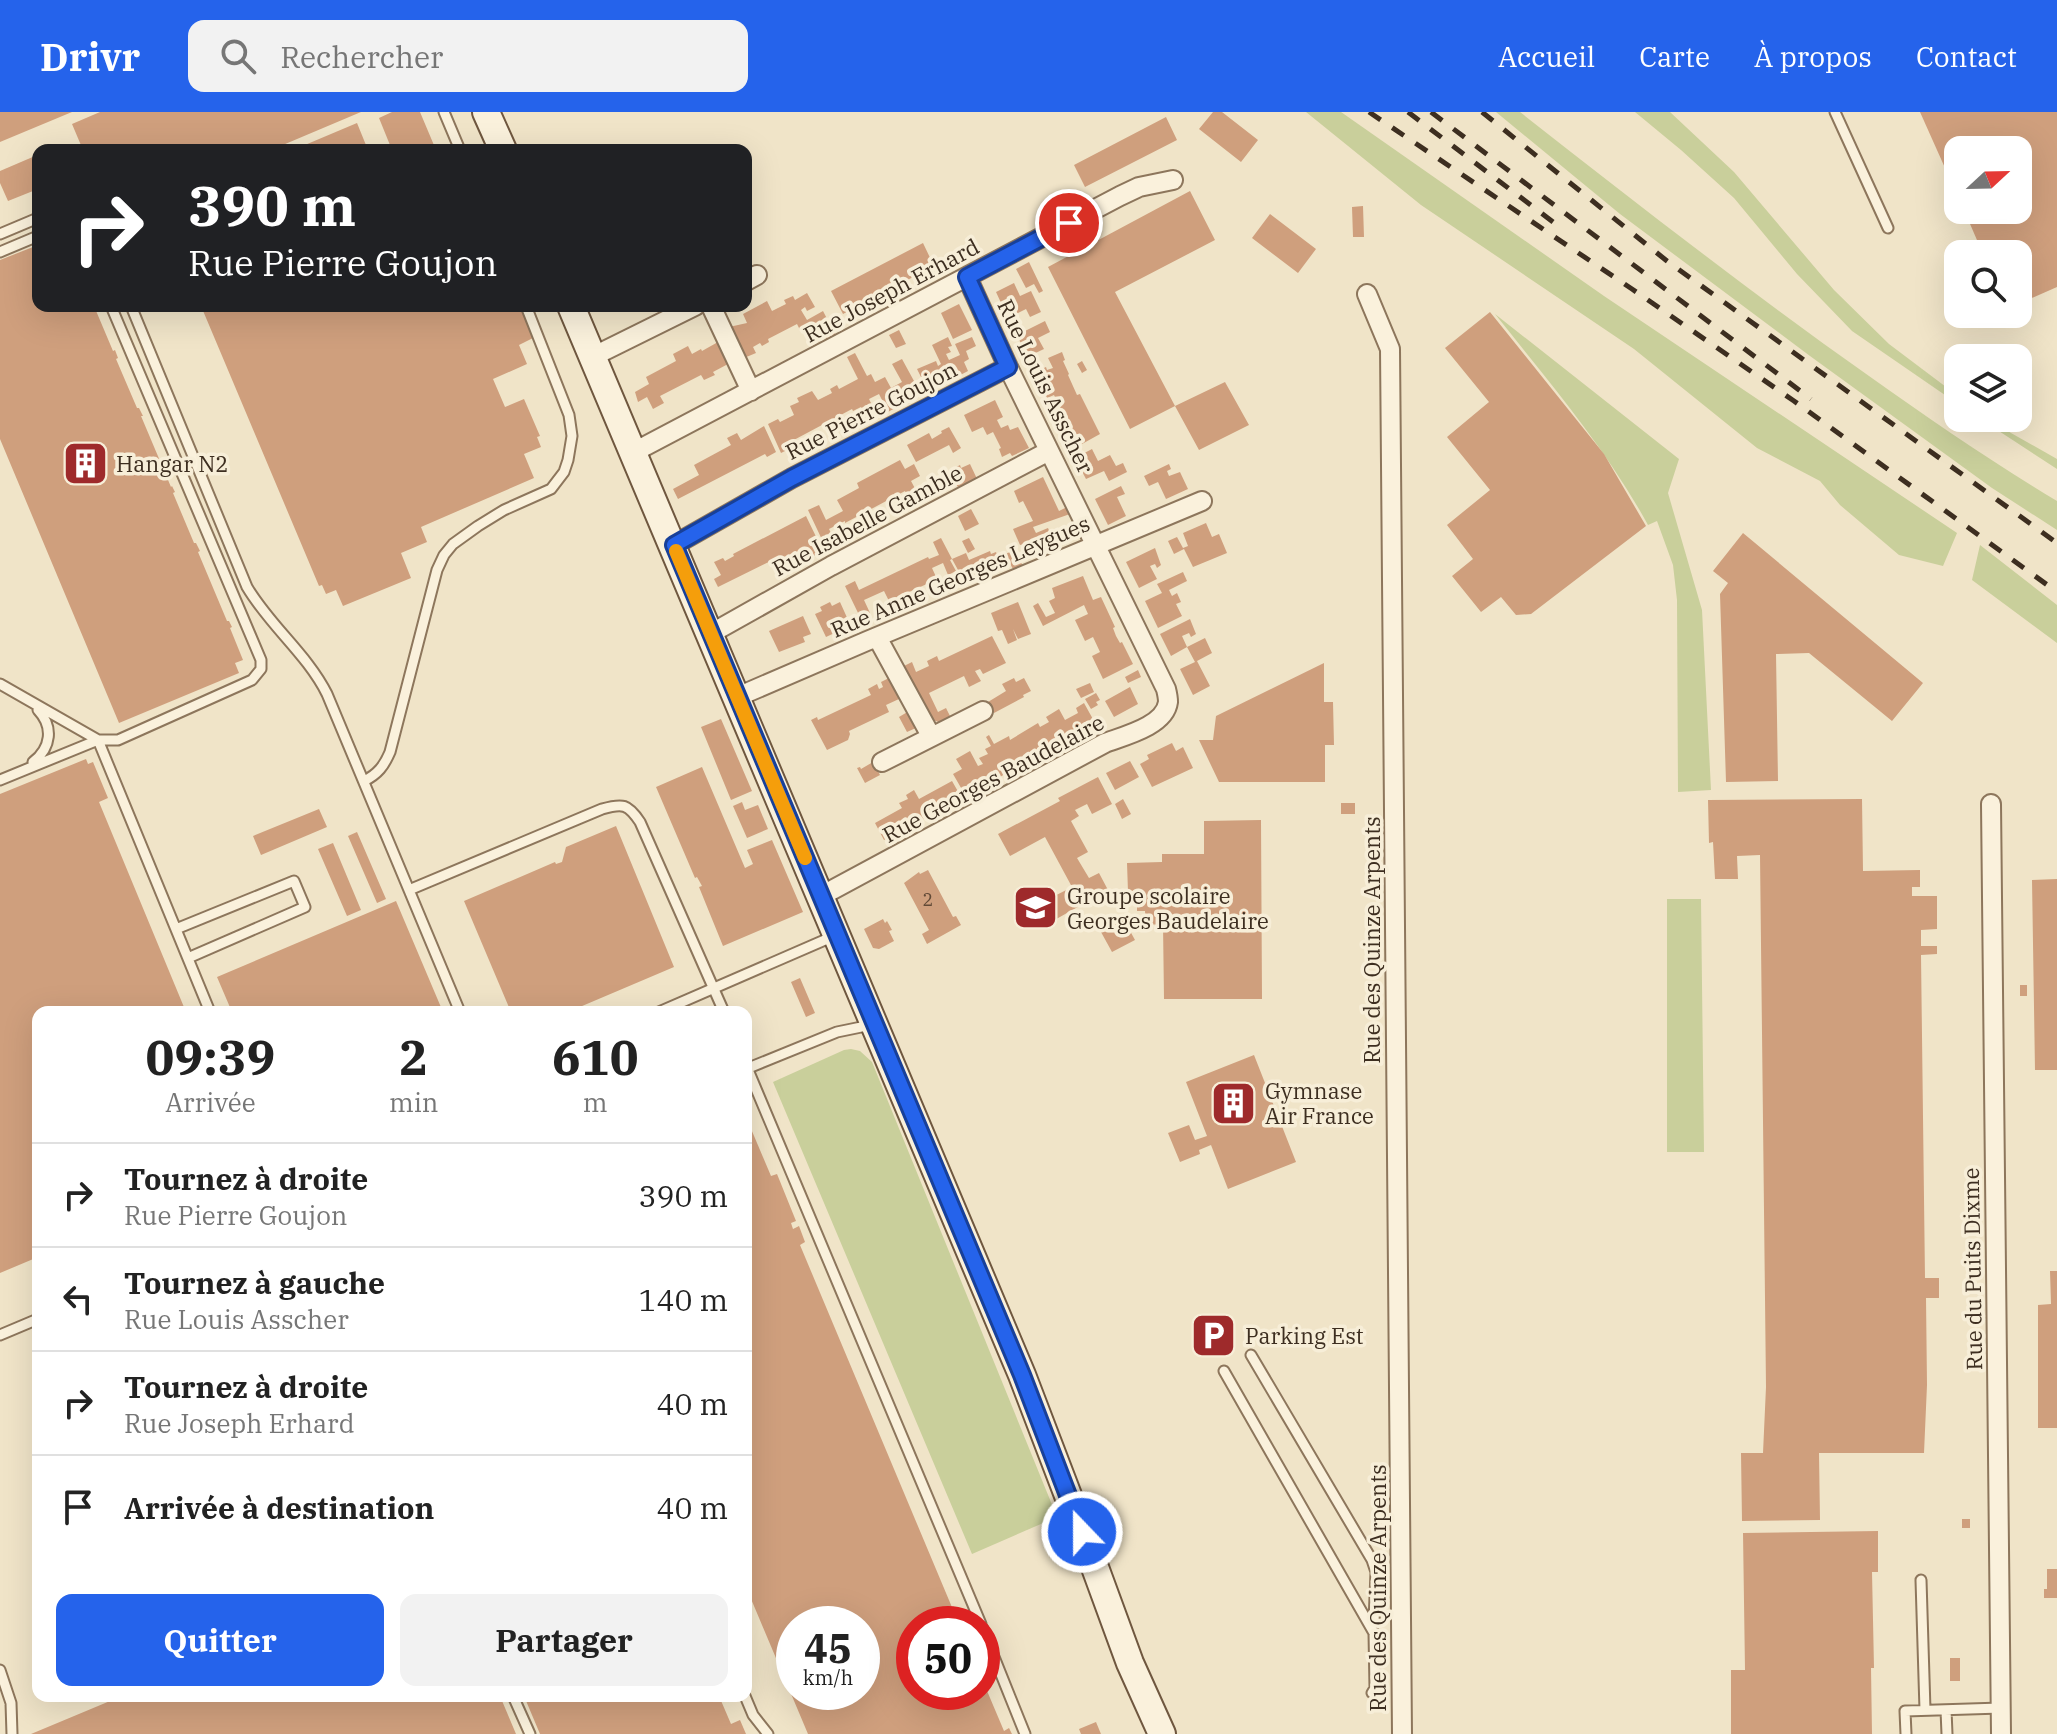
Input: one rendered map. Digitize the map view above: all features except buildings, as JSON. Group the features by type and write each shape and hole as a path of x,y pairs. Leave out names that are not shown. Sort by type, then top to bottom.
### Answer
{"main road":[{"path":"486,112 500,144"},
{"path":"574,312 1022,1375 1130,1663 1150,1730"}],"street":[{"name":"Rue Joseph Erhard","path":"634,452 1139,187 1173,180"},
{"name":"Rue Louis Asscher","path":"967,277 1166,689"},
{"name":"Rue des Quinze Arpents","path":"1367,294 1390,349 1402,1734"},
{"path":"594,356 683,312"},
{"path":"714,312 751,391"},
{"name":"Rue Pierre Goujon","path":"674,545 792,478 1008,367"},
{"name":"Rue Isabelle Gamble","path":"710,634 1049,451"},
{"name":"Rue Anne Georges Leygues","path":"737,697 1202,501"},
{"path":"877,637 931,736"},
{"name":"Rue Georges Baudelaire","path":"821,896 1105,743 1150,726 1168,704 1166,689"},
{"path":"882,762 983,711"},
{"name":"Rue du Puits Dixme","path":"1991,804 2001,1734"}],"lane":[{"path":"444,112 457,144"},
{"path":"1835,112 1888,228"},
{"path":"0,234 32,221"},
{"path":"0,252 32,239"},
{"path":"0,780 98,740 118,740 252,680 261,669 261,660 114,312"},
{"path":"133,312 247,587 259,607 317,674 457,1006"},
{"path":"364,781 383,767 393,745 437,570 444,555 453,544 478,526 504,510 551,489 564,472 572,436 569,415 528,312"},
{"path":"0,684 98,740 208,1006"},
{"path":"24,769 41,756 48,744 49,733 42,714 30,702"},
{"path":"409,890 602,809 625,806 633,811 640,822 721,1006"},
{"path":"176,929 294,881 305,907 188,958"},
{"path":"673,1006 837,935"},
{"path":"752,1065 837,1032 874,1025"},
{"path":"752,1081 974,1606"},
{"path":"0,1335 32,1322"},
{"path":"1251,1355 1372,1560 1376,1572 1374,1622 1370,1626"},
{"path":"1224,1371 1374,1633 1375,1688 1372,1693"},
{"path":"1921,1580 1925,1710"},
{"path":"0,1670 11,1703 12,1734"},
{"path":"1000,1671 1025,1734"},
{"path":"516,1702 530,1734"},
{"path":"748,1702 768,1734"},
{"path":"1906,1734 1905,1711 2001,1708"},
{"path":"1946,1710 1947,1734"}],"green space":[{"path":"1306,112 1341,112 1604,296 1957,533 1943,566 1899,555 1840,505 1820,481 1757,448 1634,349 1421,205"},
{"path":"1496,112 1520,112 1693,246 1944,428 1944,432 1950,432 2057,501 2057,530 1992,488 1620,214"},
{"path":"1635,112 1670,112 1734,172 1834,290 1889,344 1944,385 1944,394 1852,331 1797,274 1734,198"},
{"path":"1495,314 1679,459 1668,493 1702,610 1711,790 1678,792 1677,600 1673,565 1657,521 1648,525 1595,442"},
{"path":"2000,432 2010,432 2057,459 2057,469"},
{"path":"1980,545 2057,605 2057,643 1972,580"},
{"path":"1667,899 1701,899 1704,1152 1667,1152"},
{"path":"851,1049 860,1051 872,1062 1057,1517 972,1554 773,1082"}],"railway":[{"path":"1369,112 1794,401 2057,592"},
{"path":"1408,112 1561,228"},
{"path":"1431,112 1811,399"},
{"path":"1482,112 1667,261 2057,543"}],"slow traffic":[{"path":"676,551 805,858"}],"place":[{"name":"Hangar N2","path":"85,463"},
{"name":"Groupe scolaire Georges Baudelaire","path":"1036,908"},
{"name":"Gymnase Air France","path":"1234,1103"},
{"name":"Parking Est","path":"1214,1335"}],"route":[{"path":"1069,223 967,277 1008,367 792,478 674,545 1022,1375 1082,1532"}]}
